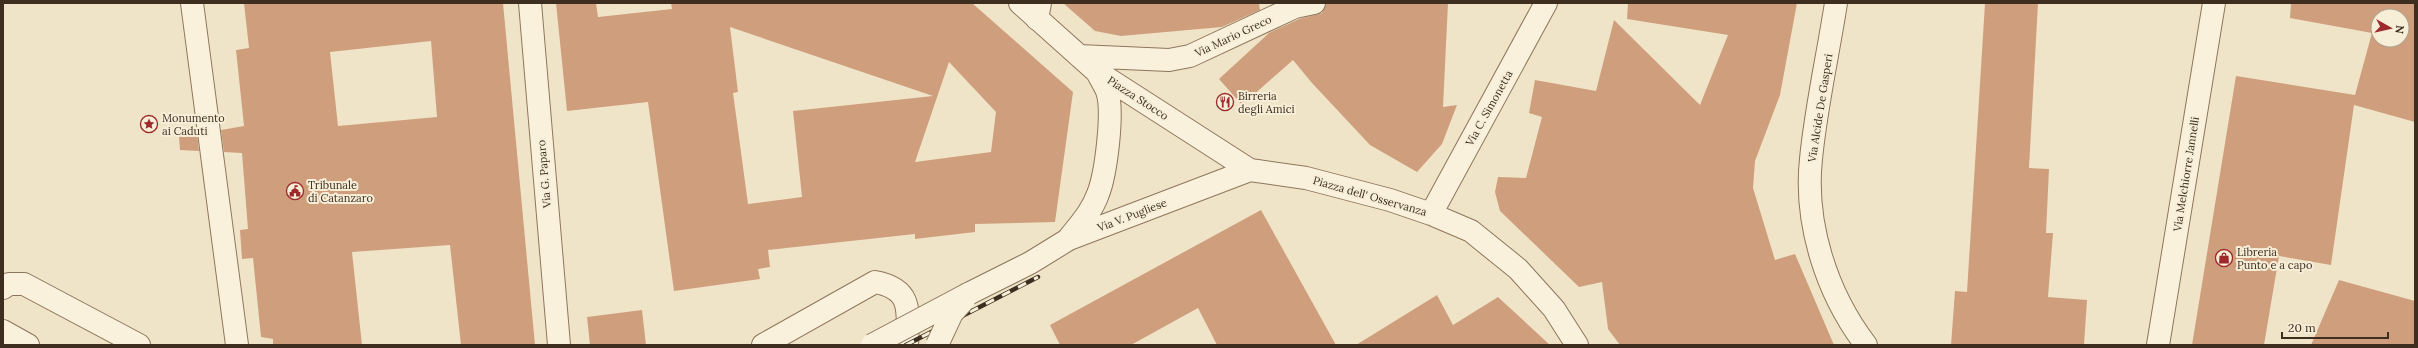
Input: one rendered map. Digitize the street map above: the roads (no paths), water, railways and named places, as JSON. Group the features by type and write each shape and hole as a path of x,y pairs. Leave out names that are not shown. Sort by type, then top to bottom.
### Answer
{"street":[{"path":"192,3 237,345"},
{"name":"Via G. Paparo","path":"530,3 558,345"},
{"path":"1020,3 1039,11 1079,56 1097,72"},
{"name":"Via Mario Greco","path":"1079,56 1169,60 1190,56 1296,6 1314,3"},
{"name":"Via C. Simonetta","path":"1431,214 1546,3"},
{"name":"Via Alcide De Gasperi","path":"1836,3 1811,160 1811,196 1821,259 1828,279 1847,317 1866,345"},
{"name":"Via Melchiorre Jannelli","path":"2158,345 2214,3"},
{"name":"Piazza Stocco","path":"1097,72 1250,170"},
{"name":"Piazza Stocco","path":"1069,239 1087,216 1098,195 1104,174 1109,114 1107,92 1097,72"},
{"name":"Via V. Pugliese","path":"872,345 1030,263 1069,239 1250,170 1306,178"},
{"name":"Piazza dell' Osservanza","path":"1306,178 1390,200 1431,214 1471,231 1518,269 1554,309 1577,345"},
{"path":"763,345 875,282 889,284 902,294 909,308 907,345"},
{"path":"3,288 9,284 24,284 139,345"},
{"path":"937,345 952,313 968,294"},
{"path":"3,331 28,345"}],"railway":[{"path":"906,345 1038,277"}],"place":[{"name":"Birreria degli Amici","path":"1225,102"},
{"name":"Monumento ai Caduti","path":"149,124"},
{"name":"Tribunale di Catanzaro","path":"295,191"},
{"name":"Libreria Punto e a capo","path":"2224,258"}]}
